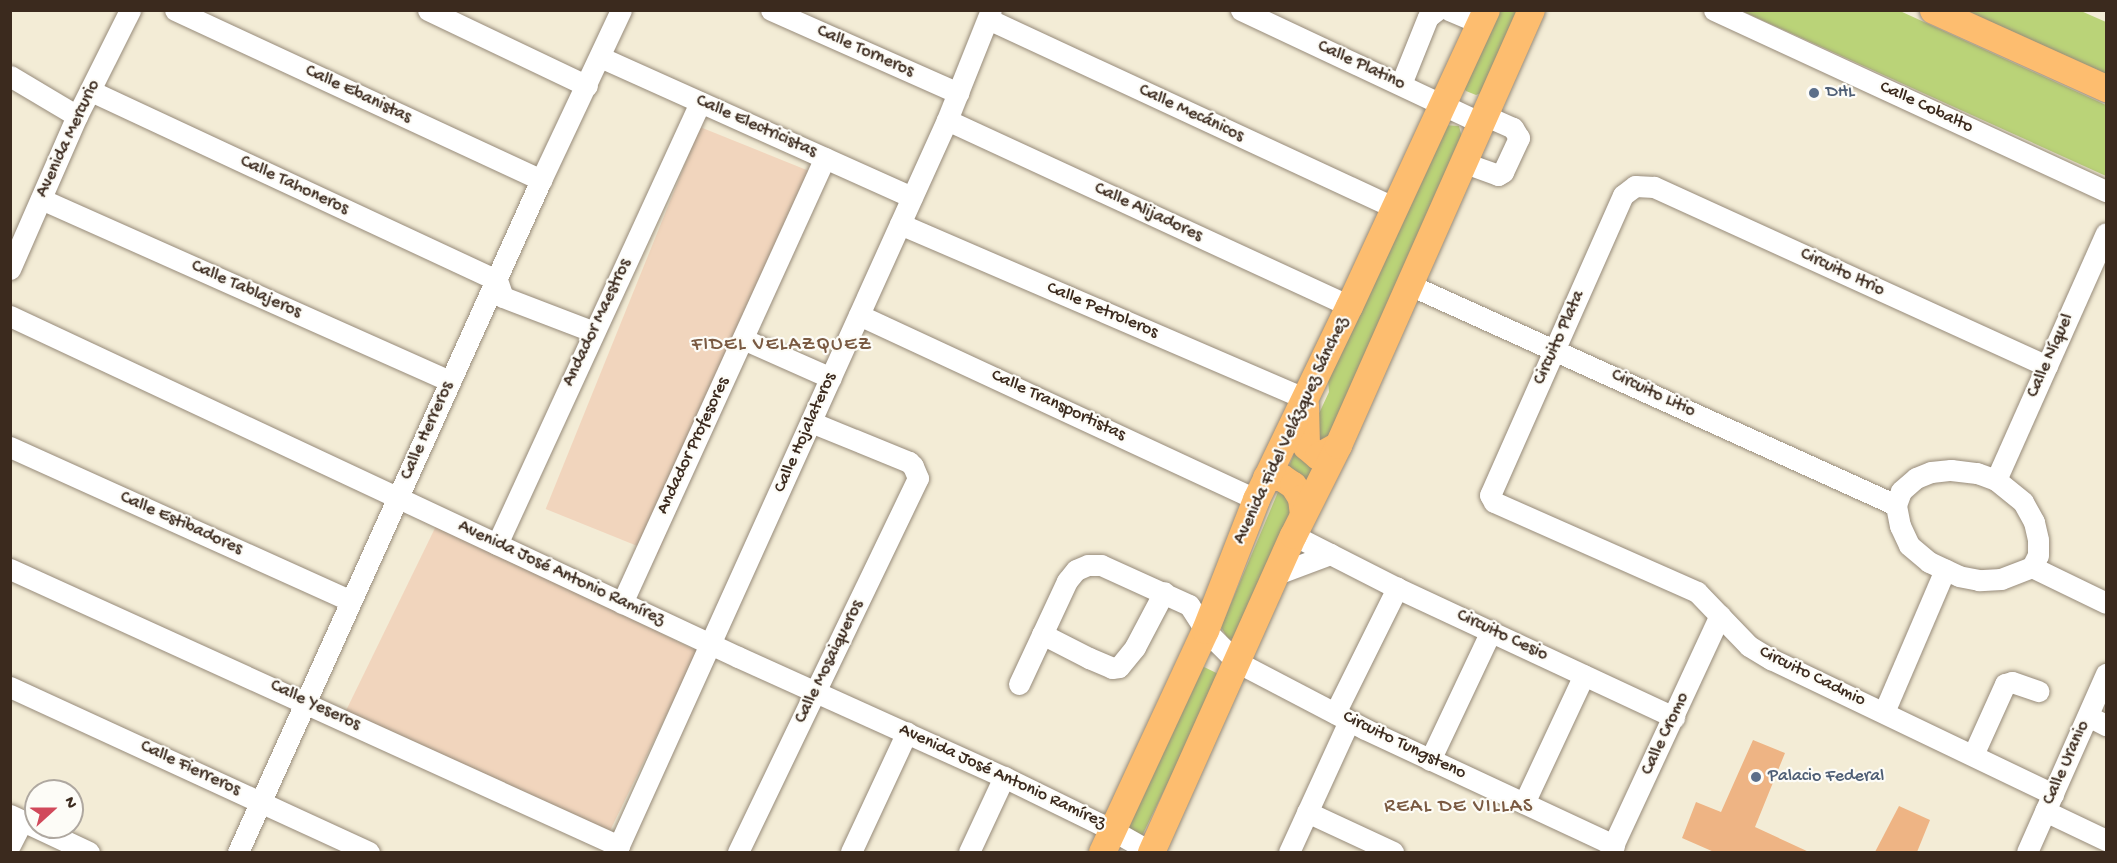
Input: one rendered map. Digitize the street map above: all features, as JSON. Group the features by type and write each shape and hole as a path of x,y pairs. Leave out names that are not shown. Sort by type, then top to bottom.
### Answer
{"main road":[{"path":"1151,852 1298,524 1338,445 1532,10"},
{"path":"1933,10 2106,88"},
{"name":"Avenida Fidel Velázquez Sánchez","path":"1107,841 1205,630 1261,488 1349,306 1483,17"},
{"path":"1304,398 1307,411 1304,439 1306,446 1318,456 1338,445"},
{"path":"1261,488 1281,477 1293,485 1301,498 1298,524"}],"street":[{"name":"Avenida Mercurio","path":"10,269 77,116 130,10"},
{"name":"Calle Ebanistas","path":"175,10 541,180"},
{"path":"428,10 587,86"},
{"name":"Calle Herreros","path":"238,852 541,180 621,10"},
{"name":"Calle Torneros","path":"771,10 958,93"},
{"name":"Calle Platino","path":"1241,10 1443,104 1513,129 1519,138 1503,172 1498,175 1465,163"},
{"path":"1401,84 1428,17 1437,10"},
{"path":"1449,10 1483,17"},
{"name":"Calle Cobalto","path":"1714,10 2106,191"},
{"name":"Calle Hojalateros","path":"617,849 947,120 990,15"},
{"name":"Calle Mecánicos","path":"990,15 1395,208"},
{"name":"Calle Electricistas","path":"600,57 912,197"},
{"path":"10,76 77,116"},
{"name":"Calle Tahoneros","path":"91,91 497,280"},
{"name":"Andador Maestros","path":"496,544 700,102"},
{"name":"Calle Alijadores","path":"947,120 1349,306"},
{"name":"Andador Profesores","path":"622,603 825,158"},
{"name":"Circuito Plata","path":"1490,495 1623,195 1635,186"},
{"name":"Circuito Itrio","path":"1635,186 1654,187 2047,366"},
{"name":"Calle Tablajeros","path":"41,199 450,381"},
{"name":"Calle Petroleros","path":"900,224 1304,398"},
{"name":"Calle Níquel","path":"1996,480 2106,233"},
{"path":"497,280 503,297 594,332"},
{"name":"Circuito Litio","path":"1410,285 1896,505"},
{"name":"Calle Transportistas","path":"859,315 1261,488"},
{"name":"Avenida José Antonio Ramírez","path":"10,316 622,603 1004,777 1107,841 1151,852"},
{"path":"743,339 831,378"},
{"name":"Calle Mosaiqueros","path":"738,852 916,484 916,471 909,462 811,422"},
{"name":"Calle Estibadores","path":"10,447 351,601"},
{"path":"1951,470 1977,473 1996,480 2023,502 2034,522 2038,555 2032,567 2001,579 1979,580 1945,570 1929,562 1908,545 1900,526 1896,505 1907,484 1931,472 1951,470"},
{"name":"Circuito Cadmio","path":"1490,495 1494,502 1697,592 1749,646 1771,659 1973,755 2106,840"},
{"name":"Circuito Cesio","path":"1298,524 1330,554 1674,717"},
{"path":"1277,574 1330,554"},
{"name":"Circuito Tungsteno","path":"1019,684 1067,581 1076,570 1088,565 1101,564 1189,605 1205,630 1237,662 1342,717 1524,803 1612,849"},
{"path":"2032,567 2106,603"},
{"name":"Calle Yeseros","path":"10,569 305,701 617,849"},
{"path":"1884,712 1945,570"},
{"path":"1289,852 1307,812 1342,717 1398,588"},
{"path":"1042,634 1104,664 1119,667 1135,647 1164,592"},
{"name":"Calle Cromo","path":"1612,849 1719,615"},
{"path":"1430,760 1491,631"},
{"name":"Calle Uranio","path":"2027,852 2049,803 2097,721 2106,674"},
{"path":"1524,803 1584,675"},
{"path":"1973,755 2005,684 2012,682 2038,691"},
{"name":"Calle Fierreros","path":"10,687 369,852"},
{"path":"851,852 907,732"},
{"path":"969,852 1004,777"},
{"path":"1307,812 1393,852"},
{"path":"10,845 16,818 89,852"}],"shaded area":[{"path":"700,127 812,172 658,554 546,509"},
{"path":"437,524 698,651 606,838 346,711"}],"green space":[{"path":"1498,11 1525,11 1487,91 1476,95 1466,91 1462,85"},
{"path":"1742,11 1900,11 2106,105 2106,176"},
{"path":"1967,11 2081,11 2106,22 2106,74"},
{"path":"1444,125 1459,126 1463,141 1326,441 1313,445 1308,437 1329,392 1328,380"},
{"path":"1297,447 1317,463 1241,637 1228,639 1221,627"},
{"path":"1198,664 1220,675 1142,835 1120,824"}],"building":[{"name":"Palacio Federal","path":"1753,740 1785,753 1755,827 1809,852 1714,852 1682,838 1696,802 1721,812"},
{"name":"Palacio Federal","path":"1899,806 1930,820 1917,852 1875,852"}],"place":[{"name":"DHL","path":"1814,93"},
{"name":"Palacio Federal","path":"1756,777"}],"district":[{"name":"FIDEL VELAZQUEZ","path":"782,345"},
{"name":"REAL DE VILLAS","path":"1459,807"}]}
